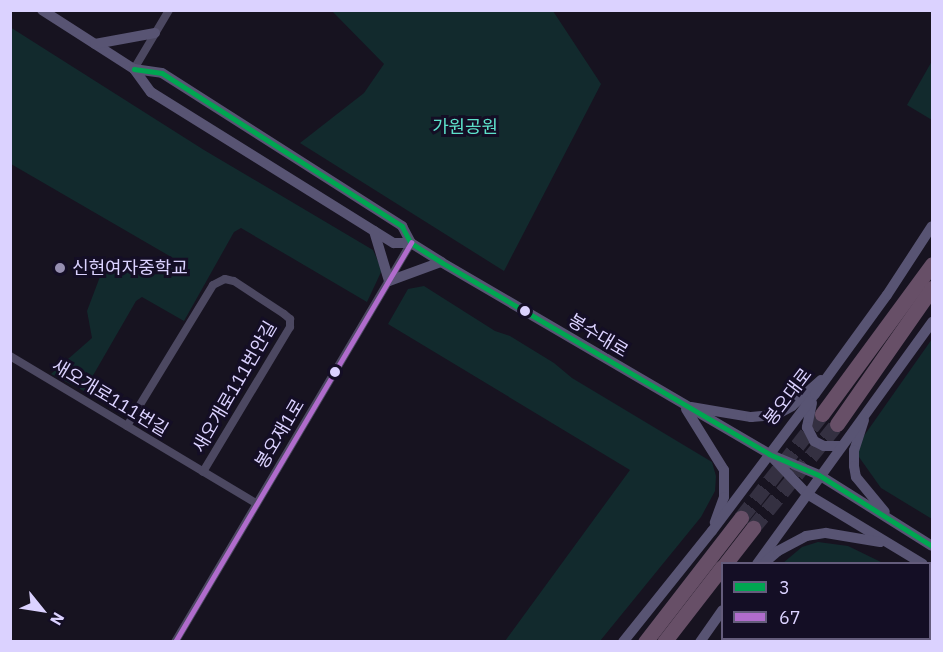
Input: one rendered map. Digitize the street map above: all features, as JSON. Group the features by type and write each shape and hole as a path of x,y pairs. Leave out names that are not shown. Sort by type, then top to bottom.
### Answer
{"highway":[{"name":"봉오대로","path":"822,414 933,264"},
{"path":"837,424 933,288"},
{"path":"645,642 747,523 726,562"},
{"path":"664,642 721,569"}],"street":[{"name":"봉수대로","path":"42,10 134,69 151,92 394,243 411,243"},
{"path":"134,69 169,10"},
{"path":"95,44 155,33"},
{"name":"봉수대로","path":"134,69 162,72 402,226 411,243 441,262 769,454 819,475 933,546"},
{"name":"봉오대로","path":"623,642 712,531 815,394 887,295 933,226"},
{"path":"374,231 389,281 441,262"},
{"name":"봉오재1로","path":"175,642 411,243"},
{"name":"새오개로111번안길","path":"127,426 213,285 225,279 234,281 284,314 290,319 290,327 203,472"},
{"path":"758,562 819,475 933,322"},
{"name":"새오개로111번길","path":"10,356 256,503"},
{"path":"684,406 751,417 776,415 792,406 832,370"},
{"path":"815,394 807,418 807,427 814,441 824,446 841,446"},
{"path":"872,403 856,442 854,466 856,477 871,497 898,525"},
{"path":"684,406 724,470 723,496 712,531"},
{"name":"봉수대로","path":"769,454 807,494 920,562"},
{"path":"765,562 778,550 806,536 826,533 888,543"},
{"path":"700,642 721,613"}],"green space":[{"name":"가원공원","path":"332,11 553,11 601,84 504,271 300,143 364,93 384,64"},
{"path":"10,27 204,150 373,250 382,270 367,302 241,228 234,232 184,321 142,297 136,301 84,391 51,374 92,338 87,311 101,274 112,266 164,271 173,258 11,164"},
{"path":"932,61 932,120 907,105"},
{"path":"424,286 495,331 510,336 554,363 572,378 712,462 716,476 715,491 701,517 600,641 505,641 630,470 388,324 408,289"},
{"path":"932,339 932,519 881,488 854,450"},
{"path":"818,542 848,546 881,562 784,562 802,547"},
{"path":"722,640 815,640 815,642 722,642"}],"tunnel":[{"path":"741,518 822,414"},
{"path":"753,528 837,424"}],"transit line":[{"name":"3","path":"134,69 162,73 402,226 411,243 441,262 769,454 819,475 932,546"},
{"name":"67","path":"175,642 411,243"}],"place":[{"name":"신현여자중학교","path":"60,268"}]}
